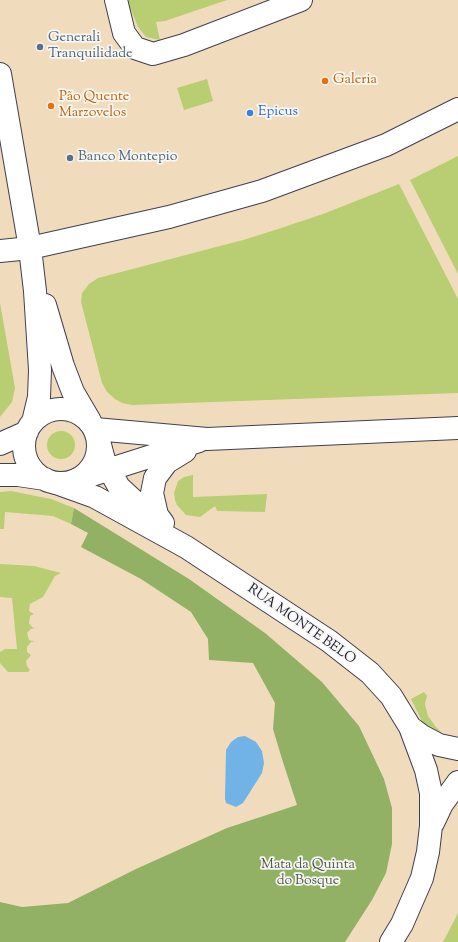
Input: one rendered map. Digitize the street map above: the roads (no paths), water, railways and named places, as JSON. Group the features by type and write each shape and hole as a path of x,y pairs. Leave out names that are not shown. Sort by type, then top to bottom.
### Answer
{"street":[{"path":"116,0 124,33 135,48 153,54 184,45 301,0"},
{"path":"0,74 30,248 37,318 40,370 39,397 30,427 24,442 25,454 29,464 36,473 59,481 85,475 92,468 97,458 99,448 94,430 82,415 73,410 62,408 41,414 30,427 0,444"},
{"path":"0,251 30,248 169,217 262,191 386,145 458,109"},
{"name":"RUA MONTE BELO","path":"30,248 63,366 73,392 94,430 109,470 119,486 186,547"},
{"path":"94,430 207,439 458,428"},
{"path":"0,475 18,475 59,481 109,470 207,439"},
{"name":"RUA MONTE BELO","path":"170,532 156,515 152,494 155,478 167,462 207,439"},
{"name":"RUA MONTE BELO","path":"59,481 95,497 186,547 329,641 364,669 391,696 410,727 431,793 431,826 428,852 422,878 402,924 391,942"},
{"path":"410,727 422,736 439,745 458,749"},
{"path":"423,764 458,756"},
{"path":"431,826 442,804 458,782"}],"water":[{"path":"245,736 256,742 262,751 264,763 262,773 243,803 236,807 226,803 225,799 226,750 231,742 238,737"}],"place":[{"name":"Generali Tranquilidade","path":"40,47"},
{"name":"Galeria","path":"325,81"},
{"name":"Pão Quente Marzovelos","path":"51,106"},
{"name":"Epicus","path":"250,113"},
{"name":"Banco Montepio","path":"70,158"}],"park label":[{"name":"Mata da Quinta do Bosque","path":"308,874"}]}
